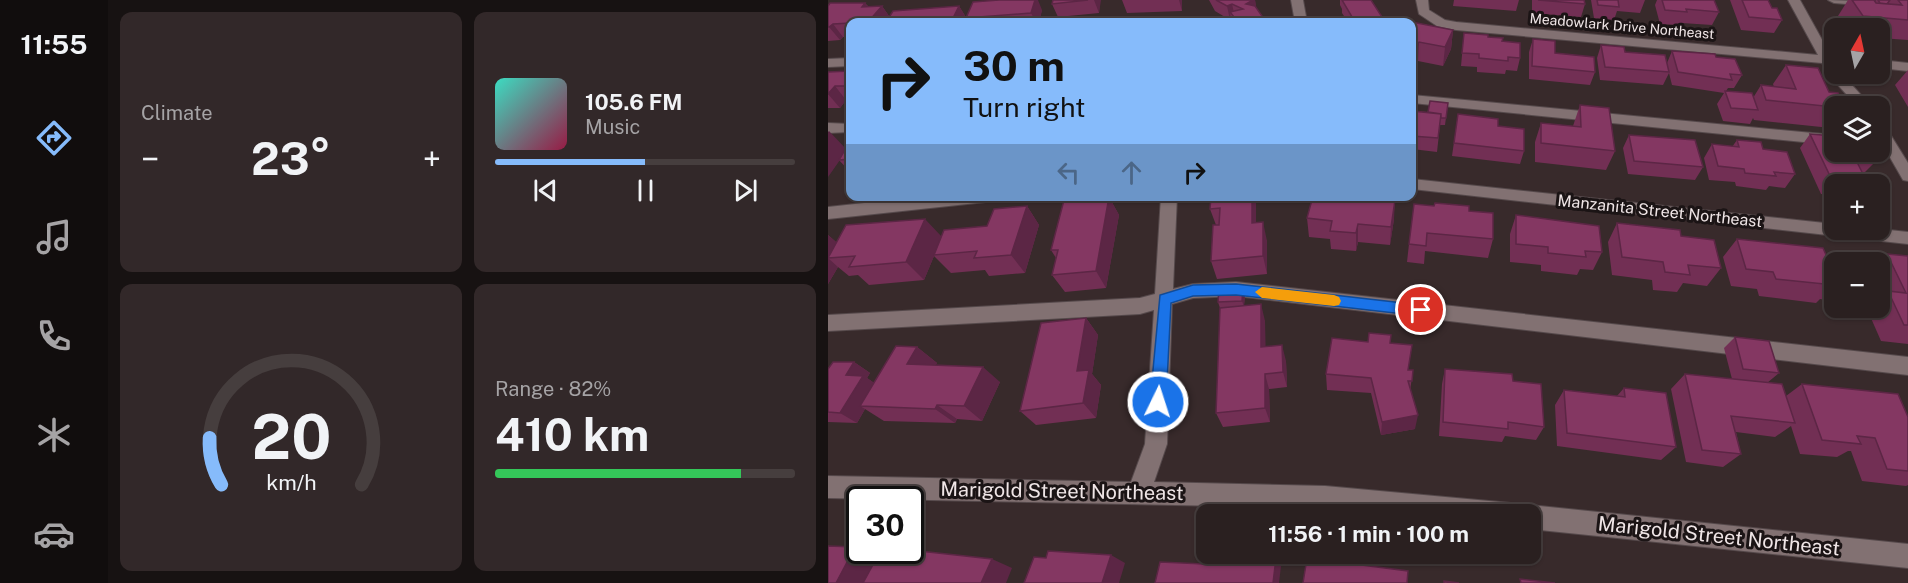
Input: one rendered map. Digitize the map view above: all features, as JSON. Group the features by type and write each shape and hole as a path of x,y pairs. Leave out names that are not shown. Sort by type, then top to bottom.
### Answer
{"street":[{"path":"1297,0 1300,18"},
{"name":"Meadowlark Drive Northeast","path":"1422,0 1424,12 1430,18 1456,26 1824,59"},
{"path":"1794,0 1824,50"},
{"path":"1834,0 1908,6"},
{"path":"828,63 846,62"},
{"path":"1890,65 1908,66"},
{"path":"1845,84 1855,96"},
{"path":"1416,99 1824,139"},
{"path":"828,128 846,128"},
{"path":"1890,145 1908,147"},
{"path":"1890,152 1908,176"},
{"name":"Manzanita Street Northeast","path":"1416,184 1908,237"},
{"path":"828,213 940,201"},
{"path":"1139,492 1156,444 1169,201"},
{"path":"828,323 1140,306 1193,291 1236,289 1908,366"},
{"name":"Marigold Street Northeast","path":"828,487 1325,497 1402,504"},
{"name":"Marigold Street Northeast","path":"1541,517 1908,556"}],"building":[{"path":"1035,0 1031,13 966,18 973,2"},
{"path":"1053,0 1088,0 1052,4"},
{"path":"1216,0 1253,0 1246,4 1255,6 1262,16 1235,18 1230,12 1243,9 1232,4 1227,6"},
{"path":"1342,0 1371,0 1383,18 1353,18"},
{"path":"1538,0 1584,0 1585,4"},
{"path":"1597,0 1618,0 1619,7 1598,5"},
{"path":"1662,0 1714,0 1719,12 1665,10"},
{"path":"1742,0 1768,0 1772,8 1777,8 1782,20 1749,17"},
{"path":"1852,0 1874,0 1876,3 1902,5 1898,0 1908,0 1908,20 1863,16"},
{"path":"1878,0 1890,0 1887,4 1880,3"},
{"path":"830,3 865,3 862,7 882,6 872,18 846,18 846,23 833,24 828,27"},
{"path":"959,6 953,18 889,18 893,11"},
{"path":"1416,23 1453,30 1445,47 1419,42 1417,46"},
{"path":"1464,33 1488,35 1488,37 1503,38 1502,41 1520,43 1520,58 1508,57 1508,61 1479,58 1479,54 1462,53"},
{"path":"1533,39 1555,41 1555,53 1594,57 1595,72 1532,66"},
{"path":"1601,45 1624,47 1625,52 1665,55 1669,72 1605,67"},
{"path":"1672,51 1715,54 1716,57 1735,59 1742,75 1730,74 1732,80 1678,72"},
{"path":"1786,65 1818,68 1829,92 1838,93 1840,96 1824,96 1824,106 1766,100 1761,85 1796,89"},
{"path":"846,71 846,86 835,86 828,94 828,72"},
{"path":"1725,91 1752,93 1758,110 1731,108"},
{"path":"1430,101 1448,103 1446,118 1441,118 1441,114 1428,112"},
{"path":"1580,105 1609,108 1615,151 1541,143 1541,123 1581,127"},
{"path":"1416,111 1441,114 1438,138 1416,136"},
{"path":"1458,114 1498,119 1498,126 1524,129 1524,151 1454,143"},
{"path":"1810,134 1824,135 1824,162 1857,162 1863,174 1829,174"},
{"path":"1629,135 1695,140 1703,167 1634,161"},
{"path":"1737,140 1761,142 1763,149 1787,152 1795,174 1774,172 1776,176 1745,173 1744,169 1718,166 1712,144 1739,147"},
{"path":"846,148 846,159 839,160"},
{"path":"1064,201 1108,201 1096,271 1052,275 1058,250 1051,250"},
{"path":"1211,201 1252,201 1252,223 1263,222 1263,256 1211,261 1213,225 1219,225 1220,208 1210,209"},
{"path":"1312,201 1395,201 1391,227 1358,224 1356,233 1330,231 1332,221 1307,218"},
{"path":"1435,203 1469,206 1469,211 1493,213 1493,239 1427,233 1426,246 1409,244 1414,204 1434,206"},
{"path":"1027,206 1011,255 974,258 977,251 934,255 944,230 987,226 994,209"},
{"path":"1516,215 1599,226 1602,252 1585,251 1586,257 1548,253 1548,247 1516,244"},
{"path":"925,219 906,262 849,267 855,256 828,258 846,225"},
{"path":"1617,223 1680,230 1681,236 1714,240 1721,268 1688,265 1690,275 1665,272 1663,262 1622,257"},
{"path":"1737,239 1823,248 1825,252 1824,284 1776,279 1773,272 1746,269"},
{"path":"1890,254 1908,256 1908,325 1904,325 1890,291 1906,293 1890,260"},
{"path":"1243,288 1242,301 1218,302 1219,289"},
{"path":"1261,304 1261,347 1282,345 1283,372 1265,374 1265,408 1216,413 1220,308"},
{"path":"1086,318 1077,371 1089,370 1083,403 1020,411 1041,323"},
{"path":"1369,333 1391,335 1390,343 1412,345 1408,370 1413,370 1412,381 1408,381 1418,415 1382,422 1371,378 1326,374 1332,338 1368,342"},
{"path":"1735,337 1769,341 1779,373 1743,369"},
{"path":"896,346 917,347 907,364 983,367 964,406 937,405 935,409 860,406"},
{"path":"833,362 854,362 846,375 863,376 840,413 828,412 828,369"},
{"path":"1445,369 1512,374 1513,381 1541,384 1544,427 1508,422 1508,429 1443,422"},
{"path":"1685,374 1782,384 1795,423 1731,416 1741,454 1702,450"},
{"path":"1802,384 1898,394 1908,417 1908,471 1887,469 1875,438 1857,436 1861,444 1822,440"},
{"path":"1624,388 1666,393 1676,447 1567,433 1564,390 1625,397"},
{"path":"828,546 846,547 846,564 836,583 828,583"},
{"path":"1048,551 1111,555 1102,583 1024,583 1034,557 1046,558"},
{"path":"924,552 992,559 981,583 863,583 873,564 924,564"},
{"path":"1160,562 1226,565 1275,564 1273,583 1155,583"},
{"path":"1306,564 1354,564 1408,571 1407,583 1303,583"},
{"path":"1520,579 1555,583 1521,583"}],"slow traffic":[{"path":"1262,292 1334,301"}],"route":[{"path":"1158,402 1164,299 1193,291 1236,289 1421,310"}]}
